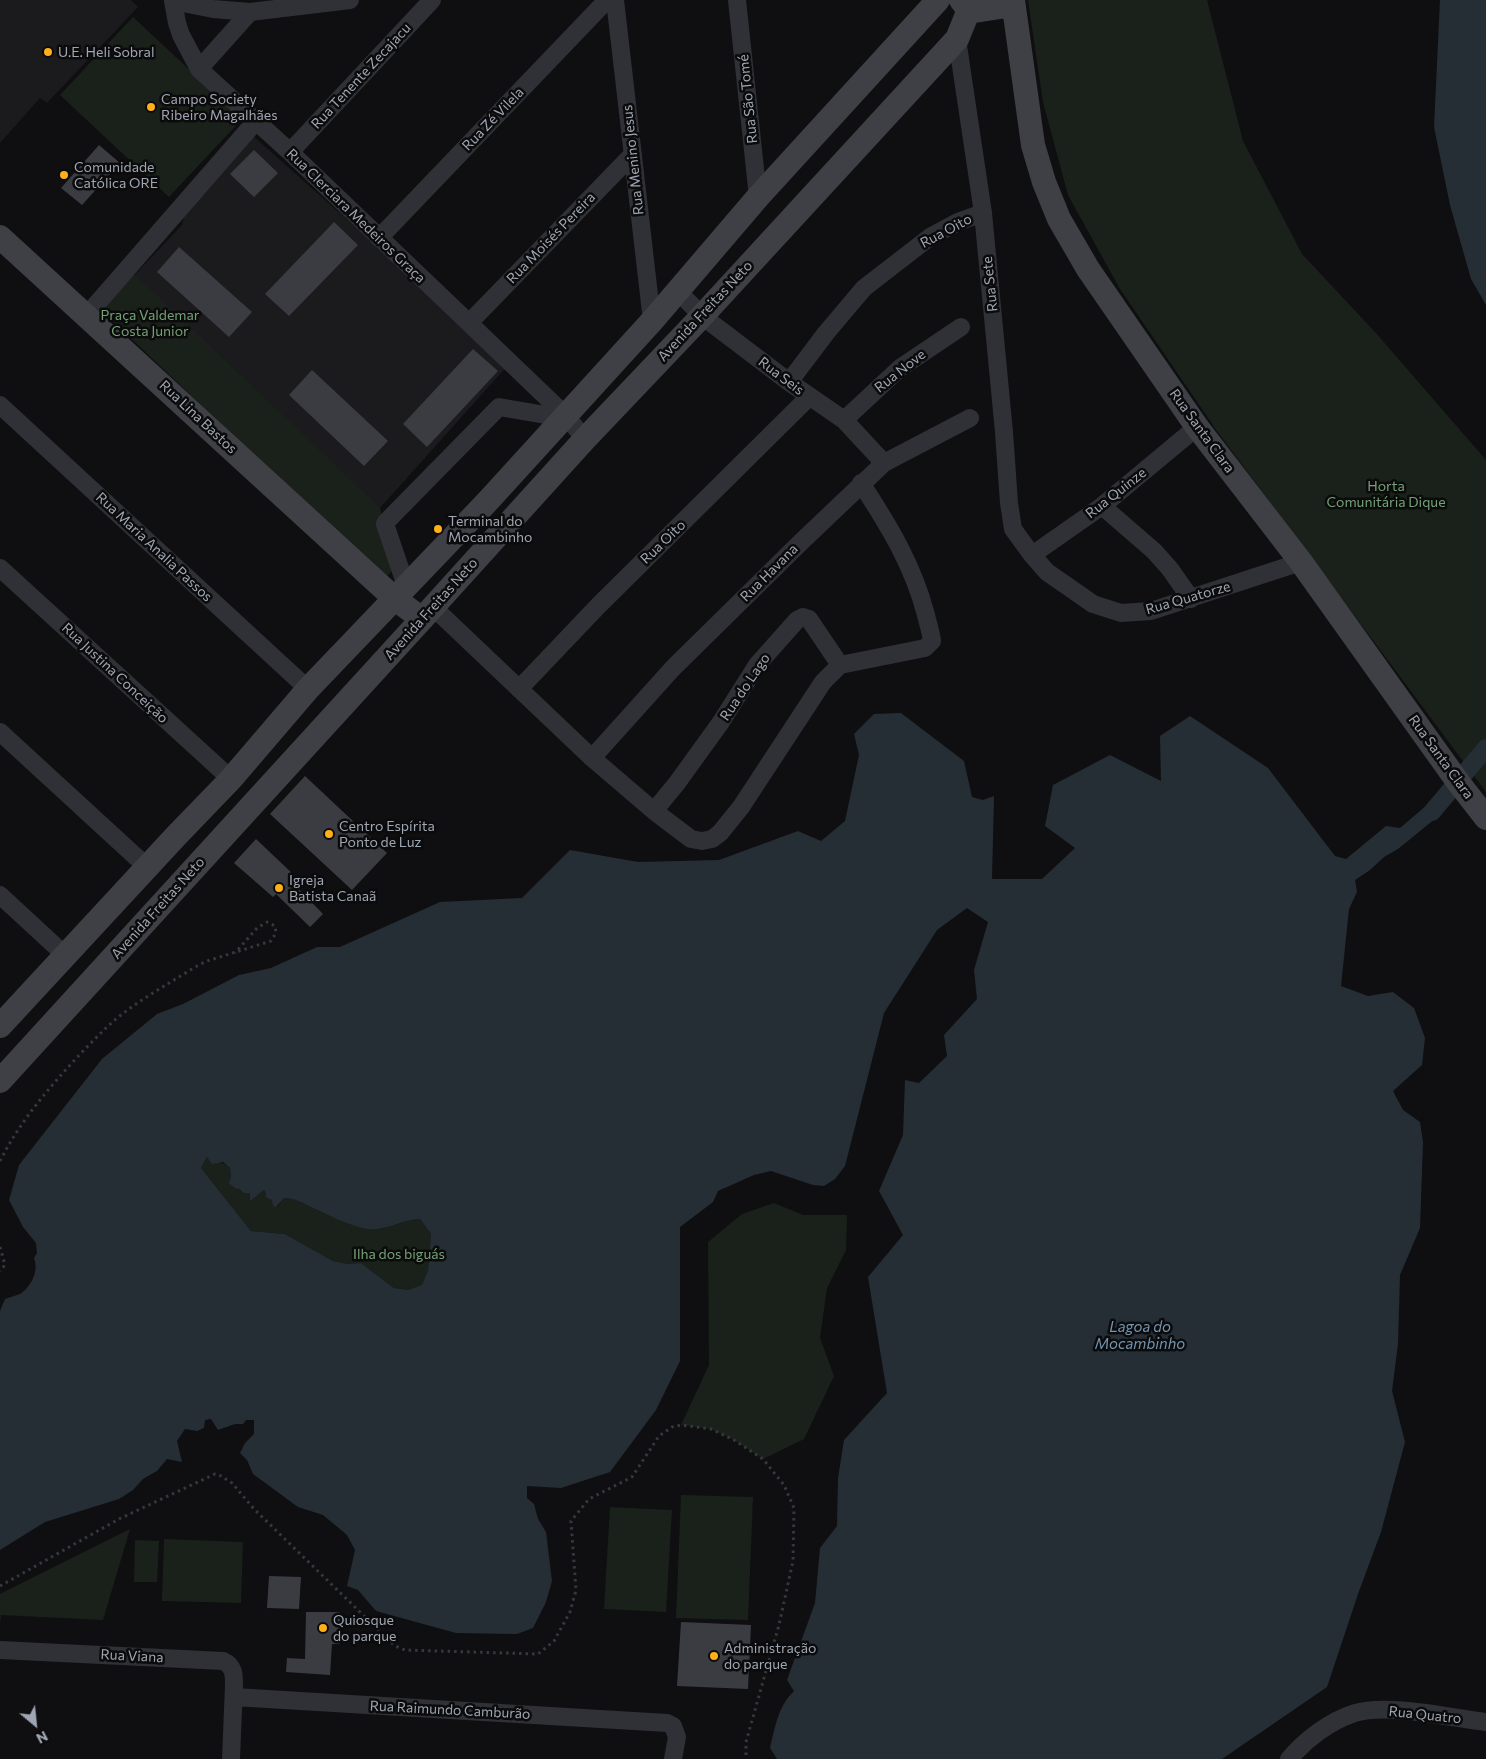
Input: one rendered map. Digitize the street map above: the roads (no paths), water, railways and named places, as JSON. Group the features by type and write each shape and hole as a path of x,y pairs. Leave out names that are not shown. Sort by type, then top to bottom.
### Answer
{"main road":[{"path":"41,1036 6,1019 230,779 308,689 487,502 652,321 758,197 938,0"},
{"path":"964,6 1013,2"},
{"name":"Rua Santa Clara","path":"1013,2 1033,145 1044,182 1059,219 1113,307 1197,426 1301,562 1458,782 1486,818"},
{"name":"Avenida Freitas Neto","path":"0,1081 585,439 702,316 957,39 964,6"},
{"name":"Rua Lina Bastos","path":"0,237 400,592 428,613"},
{"path":"176,836 203,859"}],"street":[{"path":"172,1 213,9 250,12 308,2 350,0"},
{"name":"Rua Tenente Zecajacu","path":"290,152 432,0"},
{"name":"Rua Zé Vilela","path":"379,238 608,0"},
{"name":"Rua Menino Jesus","path":"615,0 652,321"},
{"name":"Rua São Tomé","path":"737,0 758,197"},
{"name":"Rua Clerciara Medeiros Graça","path":"172,1 176,23 199,68 469,323 585,439"},
{"path":"199,68 250,12"},
{"name":"Rua Sete","path":"957,39 983,213 1009,503 1013,529"},
{"path":"87,315 256,121"},
{"name":"Rua Moisés Pereira","path":"469,323 633,154"},
{"name":"Rua Oito","path":"789,382 826,333 864,288 930,237 958,222 983,213"},
{"name":"Rua Seis","path":"677,290 702,316 809,397 844,420 884,463"},
{"name":"Rua Nove","path":"844,420 900,368 961,327"},
{"name":"Rua Oito","path":"519,689 598,606 809,397"},
{"name":"Rua Maria Analia Passos","path":"0,406 308,689"},
{"path":"400,592 386,522 499,406 564,416"},
{"name":"Rua Havana","path":"592,758 673,668 884,463 970,418"},
{"name":"Rua Quinze","path":"1032,555 1102,506 1197,426"},
{"path":"428,613 519,689 592,758 654,811 691,839 702,841 720,833 741,807 823,682 840,665 925,648 932,641 919,589 910,566 900,544 862,484"},
{"path":"1102,506 1154,551 1170,569 1191,599"},
{"name":"Rua Quatorze","path":"1013,529 1047,572 1093,604 1121,613 1151,611 1301,562"},
{"name":"Rua Justina Conceição","path":"0,568 230,779"},
{"name":"Rua do Lago","path":"654,811 677,783 721,722 757,665 798,620 803,617 809,619 840,665"},
{"path":"0,732 147,867"},
{"path":"0,895 66,956"},
{"name":"Rua Viana","path":"0,1650 222,1661 228,1663 234,1674 231,1759"},
{"name":"Rua Raimundo Camburão","path":"234,1697 667,1723 673,1726 677,1737 673,1759"},
{"name":"Rua Quatro","path":"1289,1759 1306,1742 1322,1730 1356,1712 1397,1710 1486,1722"}],"water":[{"path":"1440,0 1486,0 1486,305 1471,279 1450,205 1434,127"},
{"name":"Lagoa do Mocambinho","path":"901,713 964,761 972,797 983,800 994,796 992,879 1042,879 1075,848 1045,826 1053,785 1110,755 1161,781 1160,736 1190,716 1268,768 1335,856 1346,859 1386,826 1400,828 1427,805 1436,818 1398,849 1384,857 1355,880 1357,892 1349,909 1341,986 1368,996 1393,992 1414,1008 1425,1038 1422,1065 1393,1091 1403,1110 1420,1122 1423,1142 1420,1228 1400,1275 1398,1344 1392,1391 1405,1442 1381,1532 1327,1687 1222,1759 777,1759 770,1748 781,1710 794,1691 787,1680 815,1603 820,1548 837,1526 838,1478 844,1440 887,1393 868,1277 903,1235 879,1191 903,1135 905,1080 919,1083 947,1056 944,1035 977,999 974,970 988,922 967,908 937,930 884,1013 845,1166 835,1179 824,1186 813,1185 771,1171 754,1175 718,1191 713,1202 680,1227 680,1361 656,1410 610,1472 561,1488 527,1486 527,1498 534,1504 538,1519 546,1532 552,1581 546,1602 533,1628 517,1634 456,1633 376,1611 358,1590 347,1586 355,1550 347,1535 323,1515 298,1507 253,1474 247,1460 240,1453 245,1443 254,1434 254,1420 246,1420 243,1424 235,1424 218,1430 211,1419 205,1420 204,1428 197,1431 185,1429 177,1441 182,1462 167,1459 157,1471 143,1479 133,1490 119,1499 45,1522 0,1550 0,1311 5,1299 20,1294 28,1287 35,1273 34,1258 37,1253 36,1243 23,1227 9,1200 19,1165 102,1059 157,1014 183,1004 239,975 271,968 317,947 340,947 440,902 522,898 570,850 638,862 719,860 798,831 821,841 845,821 859,755 854,734 874,714","holes":["207,1157 212,1164 223,1162 230,1168 231,1177 229,1183 244,1193 250,1193 250,1201 264,1190 266,1197 272,1200 273,1206 276,1207 284,1198 292,1199 332,1217 367,1229 380,1229 420,1219 431,1234 428,1270 422,1285 408,1290 394,1288 361,1263 347,1264 333,1261 285,1234 251,1231 201,1168"]}],"waterway":[{"path":"1432,812 1486,748"}],"place":[{"name":"U.E. Heli Sobral","path":"48,52"},
{"name":"Campo Society Ribeiro Magalhães","path":"151,107"},
{"name":"Comunidade Católica ORE","path":"64,175"},
{"name":"Terminal do Mocambinho","path":"438,529"},
{"name":"Centro Espírita Ponto de Luz","path":"329,834"},
{"name":"Igreja Batista Canaã","path":"279,888"},
{"name":"Quiosque do parque","path":"323,1628"},
{"name":"Administração do parque","path":"714,1656"}],"park label":[{"name":"Praça Valdemar Costa Junior","path":"150,324"},
{"name":"Horta Comunitária Dique","path":"1386,494"},
{"name":"Ilha dos biguás","path":"399,1254"}]}
